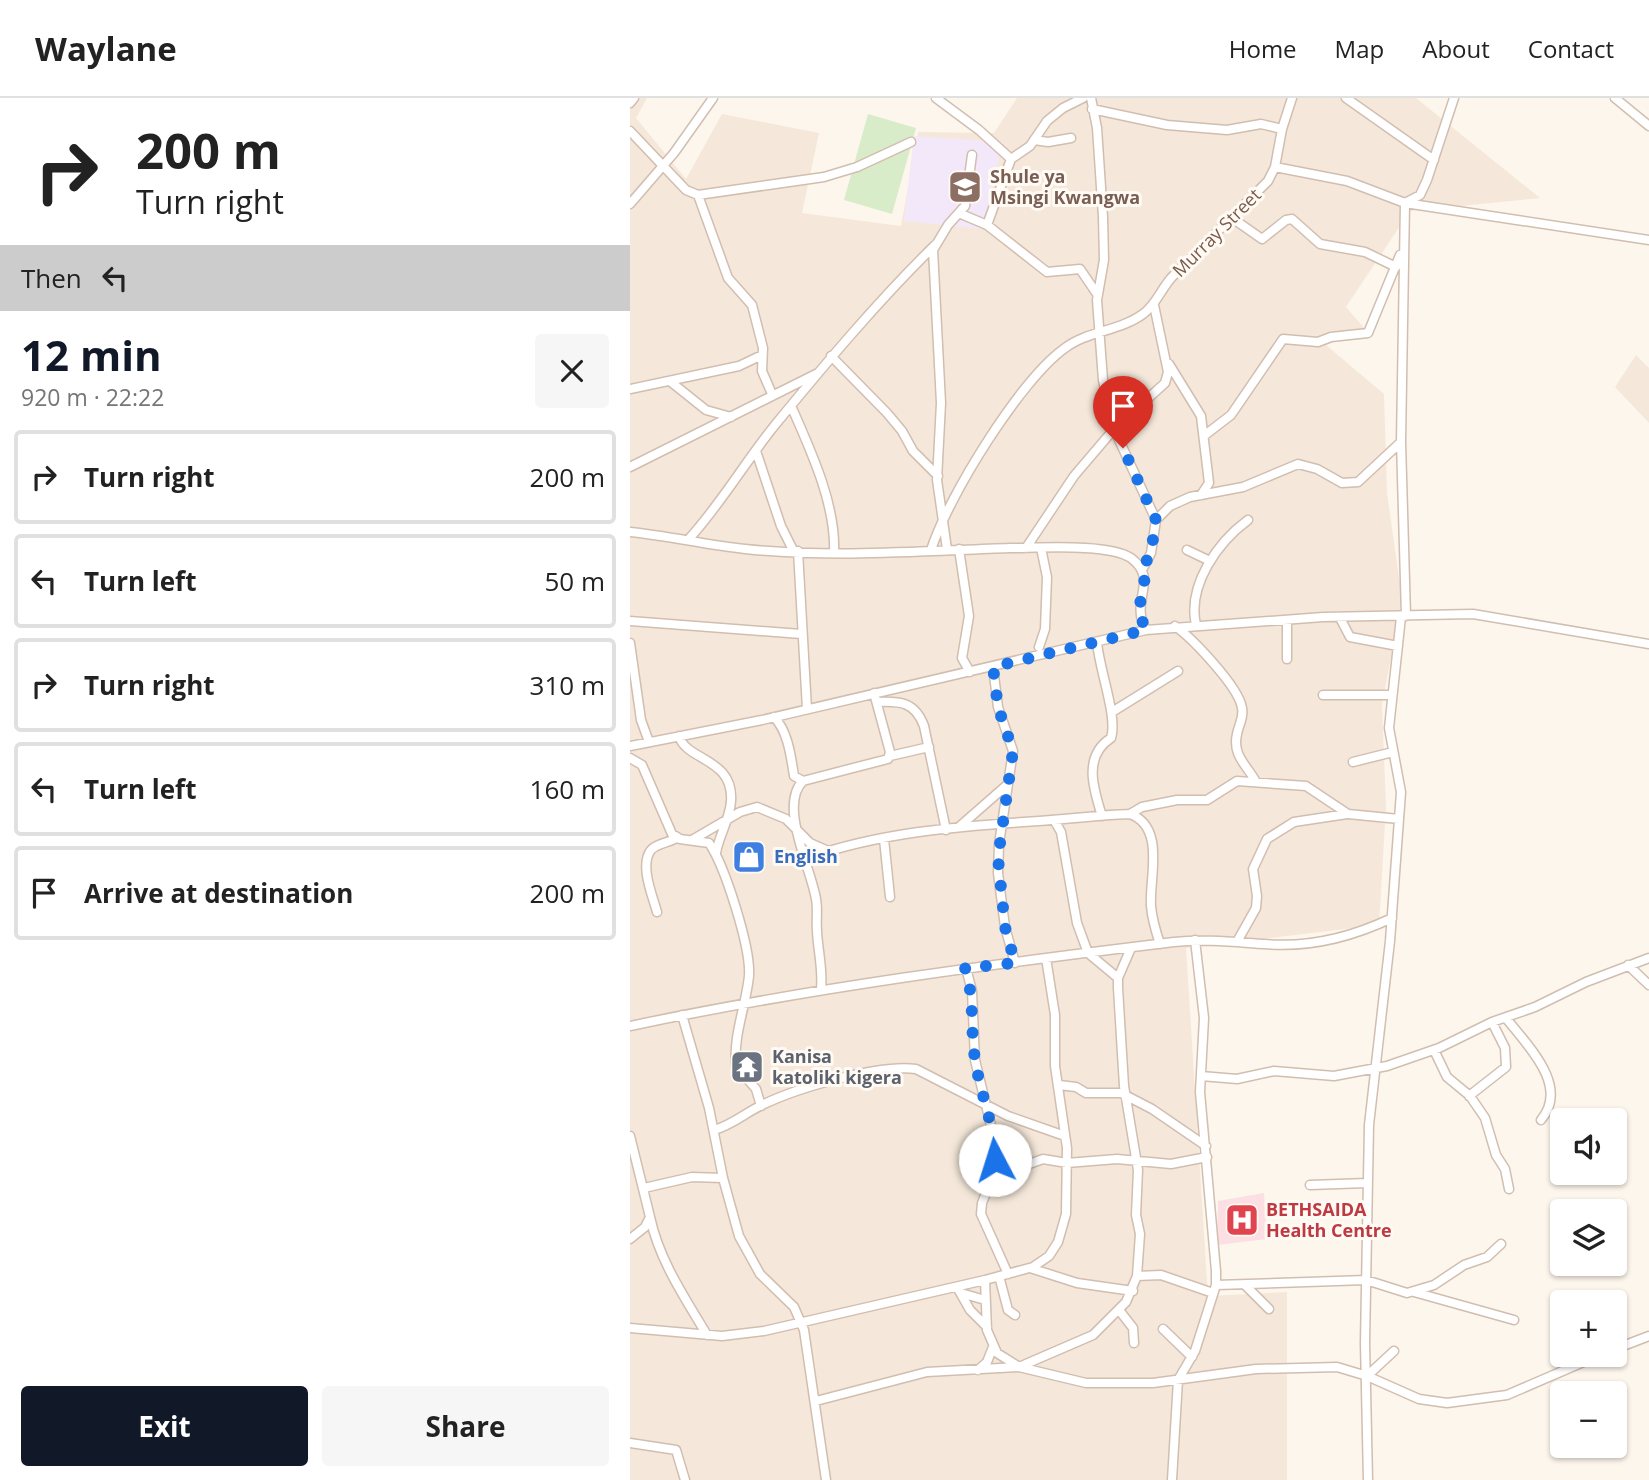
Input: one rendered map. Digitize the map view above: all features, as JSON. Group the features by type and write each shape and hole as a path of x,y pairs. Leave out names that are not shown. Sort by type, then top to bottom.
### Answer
{"street":[{"path":"630,103 634,98"},
{"path":"630,204 663,167 713,98"},
{"path":"936,98 979,130 1011,159"},
{"path":"987,225 1011,159 1034,140 1047,121 1063,108 1083,98"},
{"path":"1091,98 1097,128 1103,217 1104,260 1097,294 1103,380 1114,429 1156,520 1151,552 1142,570"},
{"name":"Murray Street","path":"942,519 1034,374 1066,346 1142,315 1154,304 1161,289 1261,191 1275,167 1282,129 1292,98"},
{"path":"1346,98 1434,160"},
{"path":"1405,203 1420,195 1454,98"},
{"path":"1615,98 1649,127"},
{"path":"1092,109 1105,114 1167,125 1227,130 1261,124 1282,129"},
{"path":"630,131 686,190 698,195 824,177 857,167 911,142"},
{"path":"1034,140 1048,142 1072,138"},
{"path":"688,540 831,356 935,245 948,225 961,214 967,199 972,155"},
{"path":"1275,167 1347,181 1405,203 1649,240"},
{"path":"698,195 728,278 752,305 762,344 762,372 772,394"},
{"path":"1368,1480 1366,1280 1370,1099 1392,918 1399,819 1400,784 1389,728 1404,617 1401,442 1405,203"},
{"path":"961,214 987,225 1047,272 1080,269 1097,294"},
{"path":"1232,218 1262,239 1289,218 1320,244 1365,252 1396,267"},
{"path":"935,245 936,364 941,403 938,475 947,549"},
{"path":"1205,435 1231,415 1283,339 1318,342 1331,337 1368,333 1403,249"},
{"path":"1026,548 1054,501 1114,429 1163,386 1168,372 1154,304"},
{"path":"630,389 739,366 762,355"},
{"path":"831,356 887,413 902,431 911,448 938,475"},
{"path":"1166,358 1199,412 1205,435 1204,454 1210,489"},
{"path":"630,467 821,371"},
{"path":"671,382 706,410 731,417"},
{"path":"1163,386 1182,386"},
{"path":"792,408 825,488 835,537 834,552"},
{"path":"1156,520 1178,502 1201,495 1210,489 1255,483 1298,464 1317,469 1342,483 1358,482 1401,442"},
{"path":"756,451 781,526 796,552 807,709"},
{"path":"931,550 942,519"},
{"path":"1196,625 1198,592 1210,561 1226,537 1248,520"},
{"path":"630,532 743,549 796,552 1026,548 1113,552 1129,557 1142,570 1145,584 1138,611 1146,630"},
{"path":"1039,647 1045,629 1047,577 1041,548"},
{"path":"959,549 969,616 962,658 970,672"},
{"path":"1187,550 1210,561"},
{"path":"630,746 876,697 1146,630 1175,626 1473,614 1649,643"},
{"path":"1340,618 1350,636 1398,646"},
{"path":"1287,620 1287,659"},
{"path":"630,623 801,634"},
{"path":"1175,626 1191,637 1208,661 1220,668 1241,703 1243,716 1236,738 1238,754 1243,767 1256,782"},
{"path":"1097,642 1099,665 1112,712 1111,737 1098,747 1092,762 1102,816"},
{"path":"630,643 641,720 649,743"},
{"path":"993,667 998,707 1013,751 998,873 1005,927 1015,963"},
{"path":"1112,712 1178,671"},
{"path":"1324,695 1392,695"},
{"path":"876,697 914,707 925,726 946,830"},
{"path":"876,697 890,756"},
{"path":"774,717 780,724 792,755 794,776 803,781"},
{"path":"679,736 684,746 720,768 732,797 716,854"},
{"path":"821,989 823,965 818,938 817,901 794,818 795,791 803,781 929,747"},
{"path":"1353,762 1393,752"},
{"path":"630,758 642,765 676,838"},
{"path":"805,859 828,851 884,839 958,828 1003,822 1130,814 1142,807 1177,800 1207,800 1235,781 1306,786 1348,814"},
{"path":"958,828 1007,785"},
{"path":"692,840 744,810 757,807 786,819 810,843 828,851"},
{"path":"1130,814 1145,827 1153,851 1151,906 1160,944"},
{"path":"1238,940 1256,908 1253,869 1267,839 1294,822 1348,814 1399,819"},
{"path":"1054,820 1061,832 1077,923 1088,953 1118,978"},
{"path":"657,912 648,878 648,857 653,848 676,838 707,842 716,854 732,889 734,910 749,971 736,1044 736,1066 756,1089 761,1106"},
{"path":"884,839 890,897"},
{"path":"630,1026 821,989 1046,958 1195,940 1238,940 1264,944 1322,941 1353,934 1392,918"},
{"path":"1172,1480 1178,1380 1192,1357 1214,1289 1201,1076 1204,1018 1195,940"},
{"path":"816,1401 920,1373 1019,1367 1084,1340 1119,1310 1133,1291 1137,1276 1140,1234 1136,1215 1137,1162 1126,1096 1118,978 1131,948"},
{"path":"630,1328 735,1335 959,1290 1030,1268 1049,1256 1058,1242 1066,1214 1067,1163 1055,1066 1055,1015 1046,958"},
{"path":"1201,1076 1237,1079 1274,1071 1334,1076 1374,1069 1434,1050 1492,1022 1649,958"},
{"path":"1628,965 1649,985"},
{"path":"965,968 972,991 975,1060 994,1135 993,1177 982,1203 981,1214 1004,1275 1008,1310 1015,1315"},
{"path":"682,1016 714,1130 723,1178 746,1251 760,1274 793,1307 802,1323 826,1480"},
{"path":"1506,1018 1550,1081 1551,1104 1541,1120"},
{"path":"1469,1096 1506,1067 1505,1048 1492,1022"},
{"path":"1434,1050 1447,1077 1469,1096 1485,1118 1509,1189"},
{"path":"714,1130 761,1106 860,1074 893,1068 916,1069 1008,1116 1065,1136"},
{"path":"1059,1085 1076,1087 1086,1093 1120,1093 1152,1109 1206,1146"},
{"path":"630,1136 655,1236 670,1271 707,1335"},
{"path":"993,1177 1039,1160 1067,1163 1116,1159 1171,1164 1207,1157"},
{"path":"644,1188 692,1177 723,1178"},
{"path":"1310,1185 1367,1183"},
{"path":"630,1239 643,1230 650,1217"},
{"path":"1414,1292 1487,1257 1502,1244"},
{"path":"1030,1268 1077,1283 1133,1291"},
{"path":"1137,1276 1161,1275 1214,1289 1245,1285 1366,1280 1399,1292 1414,1292 1514,1320"},
{"path":"985,1280 987,1327 993,1347 1004,1359 1019,1367 1092,1384 1178,1380 1256,1369 1324,1367 1345,1368 1427,1402 1478,1401 1524,1388 1572,1367"},
{"path":"1245,1285 1269,1308"},
{"path":"959,1290 985,1300"},
{"path":"959,1290 970,1310 987,1327"},
{"path":"1119,1310 1133,1328 1134,1343"},
{"path":"1163,1329 1192,1357"},
{"path":"1627,1344 1649,1336"},
{"path":"978,1370 987,1362 993,1347"},
{"path":"1367,1376 1394,1351"},
{"path":"630,1443 676,1450 685,1480"}],"shaded area":[{"path":"630,98 647,98 636,118 686,179 722,114 819,133 802,213 901,226 918,132 994,133 1017,98 1416,98 1540,198 1410,211 1346,307 1365,329 1326,345 1384,394 1387,493 1402,599 1382,705 1386,807 1379,925 1186,948 1208,1296 1287,1292 1287,1480 630,1480"},
{"path":"914,136 1003,142 983,229 904,221"},
{"path":"1636,355 1649,368 1649,423 1615,387"},
{"name":"BETHSAIDA Health Centre","path":"1264,1193 1267,1239 1217,1245 1218,1201"}],"green space":[{"path":"868,114 916,128 892,214 844,200"}],"place":[{"name":"Shule ya Msingi Kwangwa","path":"965,187"},
{"name":"English","path":"749,857"},
{"name":"Kanisa katoliki kigera","path":"747,1067"},
{"name":"BETHSAIDA Health Centre","path":"1242,1220"}],"route":[{"path":"995,1160 994,1135 975,1060 972,991 965,968 1015,963 1005,927 998,873 999,844 1013,751 998,707 993,667 1146,630 1138,611 1145,584 1142,570 1149,560 1156,520 1123,448"}]}
